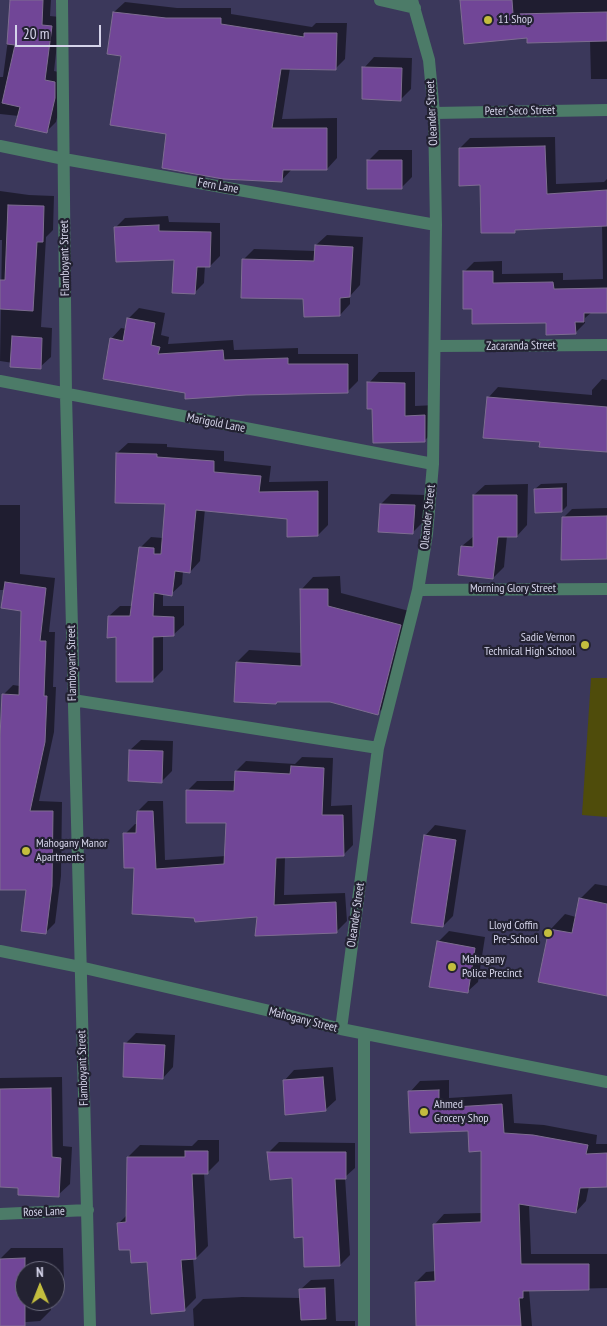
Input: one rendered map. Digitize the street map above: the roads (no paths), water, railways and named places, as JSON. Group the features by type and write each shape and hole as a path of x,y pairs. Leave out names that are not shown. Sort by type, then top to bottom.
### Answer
{"street":[{"name":"Flamboyant Street","path":"62,0 66,395 90,1326"},
{"path":"380,0 414,4"},
{"name":"Oleander Street","path":"341,1029 378,748 418,590 427,534 433,464 436,346 434,113 429,60 414,4"},
{"name":"Peter Seco Street","path":"434,113 607,110"},
{"name":"Fern Lane","path":"0,146 436,225"},
{"name":"Zacaranda Street","path":"436,346 607,345"},
{"name":"Marigold Lane","path":"0,381 433,464"},
{"name":"Morning Glory Street","path":"418,590 607,589"},
{"path":"73,700 378,748"},
{"name":"Mahogany Street","path":"0,951 364,1034 607,1082"},
{"path":"364,1034 364,1326"},
{"name":"Rose Lane","path":"0,1214 88,1210"}],"place":[{"name":"11 Shop","path":"488,20"},
{"name":"Sadie Vernon Technical High School","path":"585,645"},
{"name":"Mahogany Manor Apartments","path":"26,851"},
{"name":"Lloyd Coffin Pre-School","path":"548,933"},
{"name":"Mahogany Police Precinct","path":"452,967"},
{"name":"Ahmed Grocery Shop","path":"424,1112"}]}
